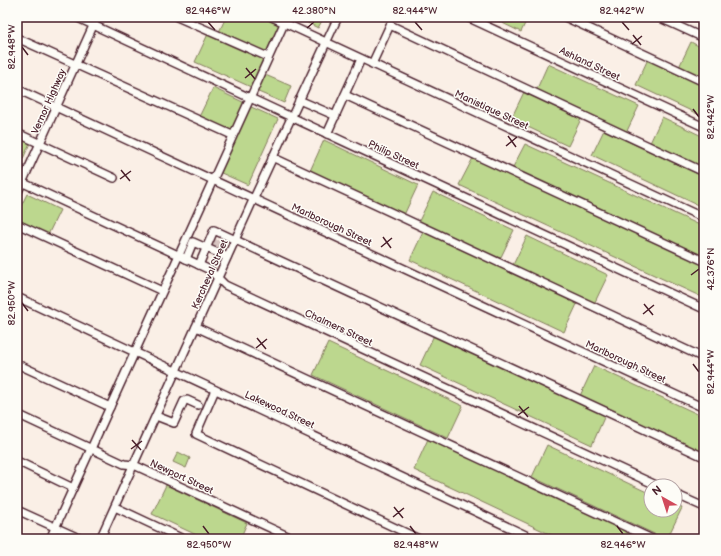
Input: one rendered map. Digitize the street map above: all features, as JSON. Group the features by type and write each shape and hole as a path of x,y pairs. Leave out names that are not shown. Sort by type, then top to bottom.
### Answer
{"street":[{"name":"Philip Street","path":"76,17 704,309"},
{"name":"Vernor Highway","path":"17,194 20,181 40,144 97,17"},
{"path":"177,17 268,57"},
{"name":"Manistique Street","path":"272,17 286,20 361,59 704,218"},
{"name":"Kercheval Street","path":"100,539 272,157 338,17"},
{"name":"Ashland Street","path":"467,17 704,127"},
{"path":"565,17 704,82"},
{"path":"658,17 704,38"},
{"path":"50,539 249,98 286,20"},
{"path":"372,64 390,25 704,172"},
{"path":"17,38 232,136"},
{"path":"328,134 361,59"},
{"name":"Marlborough Street","path":"17,88 704,408"},
{"path":"345,95 704,261"},
{"path":"299,100 336,116"},
{"path":"17,133 114,178"},
{"path":"272,157 704,358"},
{"name":"Chalmers Street","path":"20,181 210,270 225,285 643,479"},
{"path":"17,224 162,291"},
{"path":"199,265 214,230 221,236 235,240 704,457"},
{"path":"186,259 194,242 206,248 215,249 227,257"},
{"name":"Lakewood Street","path":"17,297 534,539"},
{"path":"196,327 652,539"},
{"path":"17,364 110,407"},
{"path":"215,390 196,434 419,539"},
{"path":"156,416 174,423 184,401 187,400 198,405"},
{"name":"Newport Street","path":"17,414 124,464 134,465 294,539"},
{"path":"17,462 73,488"},
{"path":"683,498 704,507"},
{"path":"115,507 183,539"},
{"path":"17,510 80,539"}],"green space":[{"path":"226,17 261,17 279,25 266,53 219,32"},
{"path":"296,17 324,17 318,28"},
{"path":"490,17 528,17 521,32"},
{"path":"208,34 264,59 251,87 195,62"},
{"path":"691,42 704,49 704,79 679,67"},
{"path":"648,59 704,85 704,117 636,85"},
{"path":"548,64 639,106 626,133 536,91"},
{"path":"263,74 291,86 284,103 256,91"},
{"path":"213,88 245,103 231,132 199,117"},
{"path":"524,92 581,119 568,146 511,119"},
{"path":"249,106 278,119 248,185 219,172"},
{"path":"662,117 704,137 704,168 650,143"},
{"path":"604,130 704,177 704,208 592,155"},
{"path":"17,137 30,143 18,170 17,170"},
{"path":"324,140 418,185 404,215 310,171"},
{"path":"525,144 704,227 704,259 512,169"},
{"path":"473,158 704,263 704,298 459,185"},
{"path":"433,192 514,230 500,259 419,221"},
{"path":"27,194 60,210 46,239 17,225 17,214"},
{"path":"424,230 578,302 564,332 410,260"},
{"path":"527,236 608,275 594,304 513,265"},
{"path":"435,333 606,413 592,445 420,365"},
{"path":"328,343 463,406 448,438 313,375"},
{"path":"594,366 704,417 704,455 579,398"},
{"path":"428,439 643,539 560,539 414,470"},
{"path":"547,445 643,490 643,518 677,518 667,539 665,539 532,477"},
{"path":"178,452 190,458 186,468 173,462"},
{"path":"166,485 247,523 240,539 205,539 152,514"}],"tunnel":[{"path":"216,247 220,238"}]}
